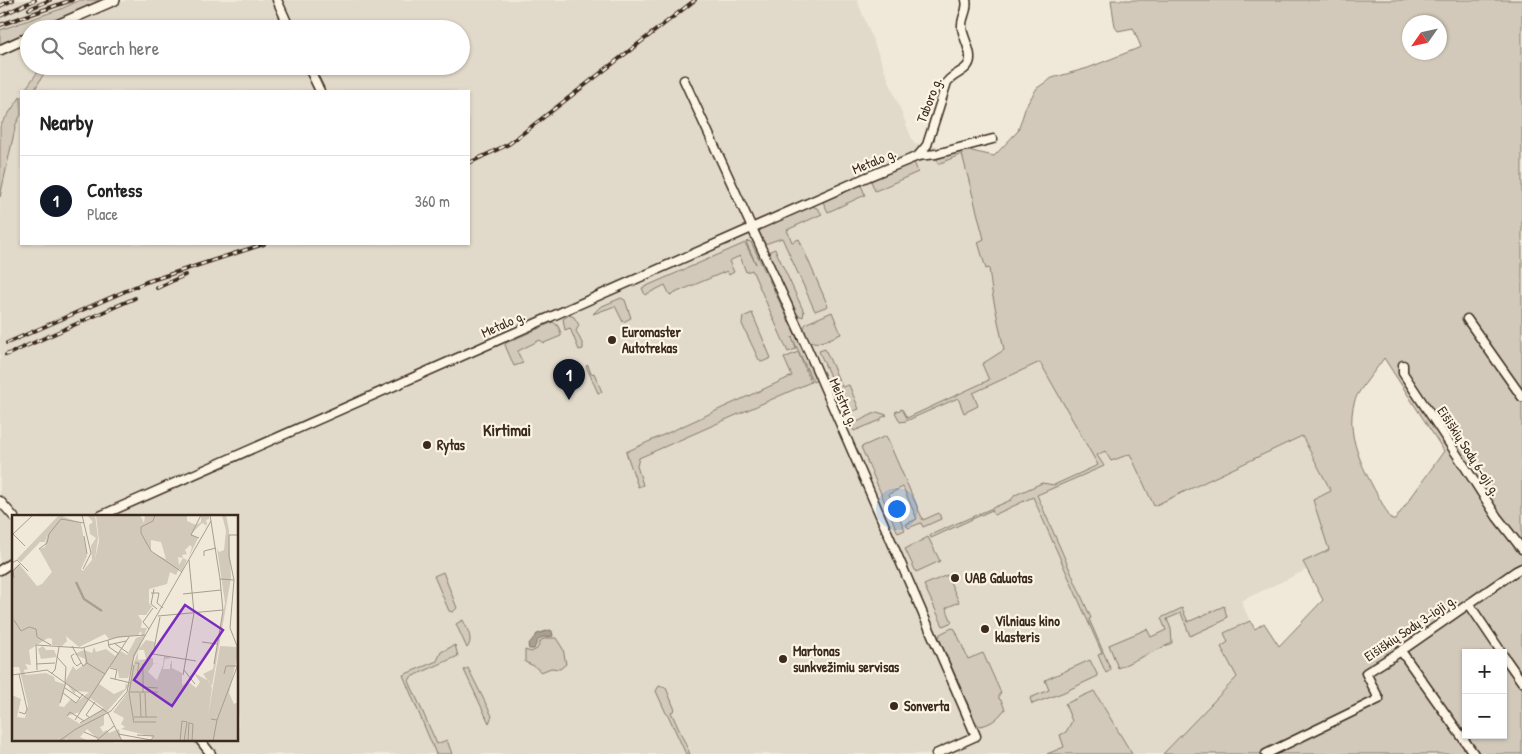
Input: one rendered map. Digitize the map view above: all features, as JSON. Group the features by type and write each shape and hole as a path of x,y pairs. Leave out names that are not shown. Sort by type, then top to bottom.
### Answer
{"street":[{"path":"69,20 115,0"},
{"path":"277,0 286,20"},
{"name":"Taboro g.","path":"918,156 926,146 947,82 970,63 962,26 968,6 966,0"},
{"path":"0,50 20,41"},
{"path":"312,75 320,90"},
{"name":"Meistrų g.","path":"684,80 809,352 976,736 936,754"},
{"name":"Metalo g.","path":"102,515 752,227 918,156 936,154 992,139"},
{"path":"1467,319 1522,397"},
{"name":"Eišiškių Sodų 6-oji g.","path":"1403,365 1403,373 1468,470 1496,517 1522,549"},
{"path":"0,501 12,515"},
{"path":"0,570 12,562"},
{"name":"Eišiškių Sodų 3-ioji g.","path":"1266,754 1379,699 1366,673 1401,651 1516,570 1522,568"},
{"path":"1468,604 1500,649"},
{"path":"1401,651 1474,754"},
{"path":"1507,660 1522,682"},
{"path":"202,742 211,754"}],"shaded area":[{"path":"0,0 80,0 29,20 20,20 20,23 0,30"},
{"path":"80,0 100,0 54,20 29,20"},
{"path":"126,0 857,0 914,144 963,149 984,221 992,292 1041,359 1097,455 1105,451 1130,454 1154,506 1302,436 1331,492 1313,500 1330,550 1303,562 1306,570 1241,601 1250,621 1224,633 1237,677 1163,754 1132,754 1094,691 1066,732 1064,747 1047,754 960,754 958,752 952,754 0,754 0,54 20,46 20,75 470,75 470,20 80,20","holes":["955,629 968,659 983,653 1001,693 999,694 999,699 1001,700 976,723"]},
{"path":"1111,0 1522,0 1522,754 1163,754 1237,677 1221,647 1228,642 1224,633 1250,621 1255,629 1264,623 1279,646 1323,600 1303,562 1329,550 1313,500 1331,491 1302,436 1154,506 1130,454 1111,461 1105,451 1097,455 1104,466 1037,495 1091,618 1089,619 1111,670 1106,673 1098,655 1102,653 1033,497 994,515 992,510 931,538 930,535 1011,500 1015,495 1042,483 1054,485 1098,465 1040,362 973,393 978,406 964,413 958,398 906,421 900,422 895,412 902,409 907,418 989,380 982,364 1004,350 989,268 986,269 978,242 984,239 962,154 938,164 937,159 963,149 994,156 1018,131 1026,106 1037,88 1052,78 1088,68 1141,47 1133,28 1118,31 1115,27","holes":["1384,358 1444,451 1395,520 1392,520 1389,516 1367,475 1360,460 1352,430 1355,400 1360,390"]},
{"path":"20,23 20,35 0,44 0,30"},
{"path":"36,75 43,75 35,90 25,90"},
{"path":"20,97 20,117 16,124 0,197 0,126"},
{"path":"914,162 918,172 875,191 871,181"},
{"path":"861,185 865,195 828,212 823,202"},
{"path":"812,206 817,208 822,214 787,230 792,242 799,239 828,306 815,311 782,238 765,244 759,232 763,227"},
{"path":"749,241 817,380 813,382 792,337 796,349 788,352 752,270 746,272 740,256 729,261 734,272 729,275 727,271 670,295 665,285 645,295 642,288 745,243 756,264 746,242"},
{"path":"775,249 804,312 803,317 796,314 769,254 770,251"},
{"path":"621,298 625,300 631,318 623,322 615,306 593,314 600,307"},
{"path":"832,312 841,334 823,341 813,342 806,334 804,326"},
{"path":"752,313 771,358 762,362 759,360 742,324 743,317"},
{"path":"569,315 574,317 579,325 576,331 583,349 579,350 570,328 565,330 563,319"},
{"path":"553,322 558,326 561,336 544,343 540,340 518,351 523,363 514,366 505,345 506,343"},
{"path":"825,349 842,387 849,385 859,409 846,414 819,351"},
{"path":"798,352 811,382 639,458 637,466 643,485 638,487 626,452 792,376 784,358"},
{"path":"588,365 591,374 594,373 602,392 598,393 586,366"},
{"path":"877,412 887,415 881,418 881,420 854,431 851,425"},
{"path":"886,436 923,520 939,513 941,519 923,527 921,523 908,528 906,524 917,519 903,487 889,494 905,530 898,533 861,447"},
{"path":"928,537 940,561 916,572 905,549"},
{"path":"443,572 457,608 453,612 449,611 434,576"},
{"path":"947,575 959,602 946,608 952,622 943,626 924,585"},
{"path":"1224,606 1227,617 1223,621 1190,636 1181,613 1167,619 1171,629 1172,643 1118,668 1109,645 1147,629 1151,637 1166,630 1161,618 1182,608 1188,622"},
{"path":"463,620 470,638 467,648 456,624"},
{"path":"952,628 955,629 968,659 983,653 1001,693 999,694 999,699 1005,709 988,724 980,726 976,723 939,638 940,634"},
{"path":"550,630 553,636 541,638 534,649 529,649 528,645 537,634"},
{"path":"556,638 563,649 566,664 560,669 551,668 541,672 525,662 525,650 531,652 537,649 541,640"},
{"path":"455,645 458,656 411,677 409,681 437,744 447,740 452,754 436,754 403,675 437,661 441,652"},
{"path":"1090,660 1098,676 1062,693 1032,704 1030,698 1049,690 1045,680"},
{"path":"468,668 492,716 489,723 464,670"},
{"path":"659,686 666,688 675,710 671,712 690,754 686,754 666,713 656,691"},
{"path":"1094,691 1132,754 1047,754 1064,747 1060,735 1066,732 1072,721 1065,704"}],"railway":[{"path":"0,6 13,0"},
{"path":"0,16 35,0"},
{"path":"29,9 50,0"},
{"path":"0,25 72,0"},
{"path":"470,163 509,144 695,0"},
{"path":"7,343 146,282 261,245"},
{"path":"157,288 185,275"},
{"path":"6,355 135,298"}],"place":[{"name":"Euromaster Autotrekas","path":"612,340"},
{"name":"Contess","path":"569,400"},
{"name":"Rytas","path":"427,445"},
{"name":"UAB Galuotas","path":"955,578"},
{"name":"Vilniaus kino klasteris","path":"985,629"},
{"name":"Martonas sunkvežimiu servisas","path":"783,659"},
{"name":"Sonverta","path":"894,706"}],"district":[{"name":"Kirtimai","path":"507,430"}]}
